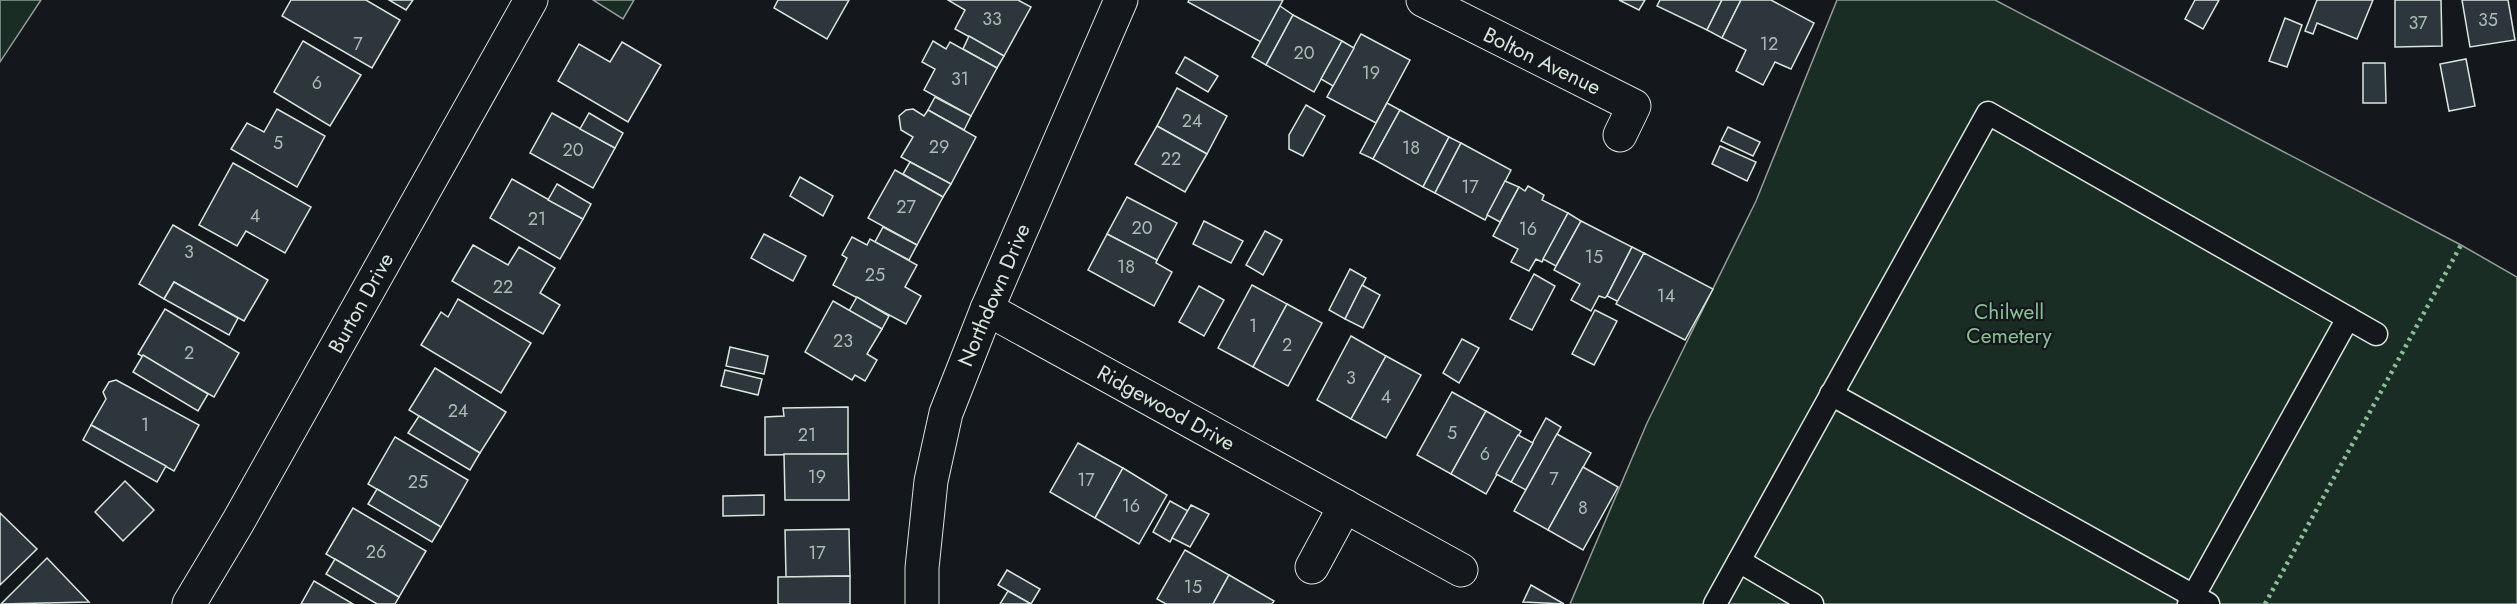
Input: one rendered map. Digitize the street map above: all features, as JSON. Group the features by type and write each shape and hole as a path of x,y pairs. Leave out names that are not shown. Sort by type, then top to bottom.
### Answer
{"street":[{"name":"Burton Drive","path":"189,604 238,522 531,0"},
{"name":"Northdown Drive","path":"922,604 926,528 937,449 946,413 987,309 1121,0"},
{"name":"Bolton Avenue","path":"1423,0 1634,106 1620,135"},
{"name":"Ridgewood Drive","path":"987,309 1461,570"},
{"path":"1312,567 1345,506"}],"lane":[{"path":"1715,604 1988,113 2376,334"},
{"path":"1831,394 2197,601 2348,318"},
{"path":"1739,561 1812,604"}],"green space":[{"path":"0,0 41,0 0,62"},
{"path":"593,0 634,0 623,19"},
{"name":"Chilwell Cemetery","path":"1837,0 1995,0 2461,245 2517,277 2517,604 1570,604 1647,423 1756,201"}],"building":[{"path":"291,0 366,0 400,20 372,68 282,16"},
{"path":"389,0 413,0 406,10"},
{"path":"778,0 849,0 827,39 774,8"},
{"path":"948,0 1018,0 1031,7 1004,56 955,29 965,10"},
{"path":"1189,0 1283,0 1261,42 1188,2"},
{"path":"1619,0 1645,0 1639,10"},
{"path":"1660,0 1722,0 1707,30 1657,6"},
{"path":"1722,0 1741,0 1722,38 1707,30"},
{"path":"1741,0 1771,0 1814,23 1791,69 1775,62 1763,85 1736,71 1746,50 1722,38"},
{"path":"2195,0 2219,0 2203,29 2185,19"},
{"path":"2317,0 2373,0 2357,39 2317,23 2313,34 2305,31"},
{"path":"2395,0 2441,0 2442,46 2395,47"},
{"path":"2462,0 2508,0 2515,40 2470,47"},
{"path":"1280,6 1293,15 1266,65 1252,57"},
{"path":"1293,15 1342,41 1314,92 1266,65"},
{"path":"2285,18 2302,25 2287,67 2269,61"},
{"path":"1361,34 1410,60 1376,123 1327,97"},
{"path":"969,36 1004,56 997,68 963,49"},
{"path":"303,41 361,75 330,126 274,92"},
{"path":"933,41 946,49 950,42 997,68 971,116 924,90 935,69 922,62"},
{"path":"1342,41 1354,48 1333,86 1321,79"},
{"path":"622,42 661,65 628,122 558,81 579,44 610,62"},
{"path":"1185,57 1218,76 1208,92 1176,73"},
{"path":"2466,59 2475,106 2449,111 2440,64"},
{"path":"2363,63 2385,63 2386,103 2363,103"},
{"path":"1177,88 1227,116 1207,154 1157,126"},
{"path":"935,97 971,116 964,130 928,110"},
{"path":"1387,103 1400,110 1373,159 1360,153"},
{"path":"1306,105 1325,116 1303,156 1289,149 1289,135"},
{"path":"277,109 325,136 297,187 231,149 247,123 264,132"},
{"path":"913,109 924,116 928,110 976,137 951,184 901,157 913,137 901,130 899,116 906,110"},
{"path":"1400,110 1449,137 1423,187 1373,159"},
{"path":"552,113 615,148 593,188 530,153"},
{"path":"589,113 623,133 615,148 580,129"},
{"path":"1157,126 1207,154 1185,192 1135,164"},
{"path":"1728,127 1760,142 1753,156 1721,141"},
{"path":"1449,137 1461,143 1435,193 1423,187"},
{"path":"1461,143 1511,170 1485,220 1435,193"},
{"path":"1720,146 1756,162 1747,181 1712,164"},
{"path":"910,162 951,184 943,197 903,174"},
{"path":"233,163 311,207 285,253 246,231 237,246 199,225"},
{"path":"895,170 943,197 917,245 868,218"},
{"path":"800,177 833,196 823,216 790,196"},
{"path":"512,179 583,219 560,259 490,218"},
{"path":"1505,181 1519,187 1500,222 1487,215"},
{"path":"557,184 591,204 583,219 548,200"},
{"path":"1528,186 1544,195 1542,200 1568,213 1542,262 1536,259 1529,271 1511,262 1518,249 1493,236 1519,187 1525,191"},
{"path":"1127,197 1177,223 1157,260 1107,234"},
{"path":"1568,213 1581,221 1556,266 1543,259"},
{"path":"1204,221 1243,241 1231,263 1193,244"},
{"path":"1581,221 1632,247 1607,296 1605,298 1599,296 1591,311 1571,300 1580,284 1554,270"},
{"path":"173,225 268,280 244,321 174,282 164,299 139,284"},
{"path":"883,227 917,245 909,260 875,242"},
{"path":"1265,231 1282,240 1263,275 1246,265"},
{"path":"764,234 806,256 793,281 751,258"},
{"path":"1107,234 1157,260 1156,263 1172,272 1154,306 1088,270"},
{"path":"852,237 867,245 870,239 917,265 905,287 921,296 906,324 833,285 847,258 842,255"},
{"path":"473,245 508,265 519,247 555,268 540,293 560,305 543,334 452,281"},
{"path":"1632,247 1644,253 1619,302 1607,296"},
{"path":"1644,253 1713,289 1685,340 1616,304"},
{"path":"1350,269 1366,278 1345,319 1329,310"},
{"path":"1534,274 1555,286 1532,330 1510,319"},
{"path":"174,282 238,318 229,335 164,299"},
{"path":"1252,285 1287,304 1253,367 1218,348"},
{"path":"1362,285 1380,295 1363,328 1345,319"},
{"path":"1199,286 1224,300 1204,336 1179,322"},
{"path":"857,297 889,316 882,329 849,311"},
{"path":"458,299 531,343 501,393 421,345 441,312 448,317"},
{"path":"833,301 882,329 867,354 877,360 865,381 855,375 852,380 805,352"},
{"path":"1287,304 1322,323 1288,386 1253,367"},
{"path":"165,309 239,353 214,397 138,354"},
{"path":"1595,310 1617,321 1594,365 1572,354"},
{"path":"1351,336 1386,356 1351,419 1317,400"},
{"path":"1462,339 1479,348 1459,383 1443,373"},
{"path":"730,347 768,356 764,374 726,366"},
{"path":"143,355 208,394 198,411 133,372"},
{"path":"1386,356 1421,375 1386,438 1351,419"},
{"path":"435,368 506,412 480,453 409,410"},
{"path":"725,370 762,379 758,395 721,386"},
{"path":"116,380 199,425 174,471 91,425 106,399 103,392 109,382"},
{"path":"1452,392 1486,411 1451,474 1417,455"},
{"path":"848,407 848,454 765,455 765,417 784,416 783,408"},
{"path":"1486,411 1521,431 1486,494 1451,474"},
{"path":"419,416 480,453 470,470 408,433"},
{"path":"1546,418 1561,427 1526,490 1511,482"},
{"path":"91,425 166,466 157,482 83,440"},
{"path":"1557,434 1591,453 1548,530 1514,511"},
{"path":"1518,435 1533,443 1511,482 1496,474"},
{"path":"395,437 468,480 441,527 368,484"},
{"path":"1078,443 1123,468 1095,518 1050,492"},
{"path":"784,454 848,454 849,500 785,500"},
{"path":"1583,467 1618,487 1583,550 1548,530"},
{"path":"1123,468 1167,495 1139,544 1095,518"},
{"path":"125,481 154,510 123,541 95,512"},
{"path":"377,489 441,527 432,542 368,504"},
{"path":"764,495 764,515 723,516 723,496"},
{"path":"1170,501 1188,511 1170,542 1153,532"},
{"path":"1191,505 1209,514 1190,547 1172,538"},
{"path":"353,508 426,551 399,597 326,554"},
{"path":"0,513 37,549 0,585"},
{"path":"849,529 850,576 786,577 785,530"},
{"path":"1185,550 1229,575 1213,604 1166,604 1157,599"},
{"path":"47,558 89,602 1,604"},
{"path":"335,559 399,597 395,604 377,604 326,574"},
{"path":"1007,570 1040,589 1031,604 998,585"},
{"path":"1229,575 1274,601 1272,604 1213,604"},
{"path":"850,576 850,604 778,604 778,577"},
{"path":"314,581 353,604 301,604"},
{"path":"1531,585 1564,604 1523,602"},
{"path":"1008,591 1031,604 1000,604"}],"hedge":[{"path":"2265,604 2461,245"}]}
